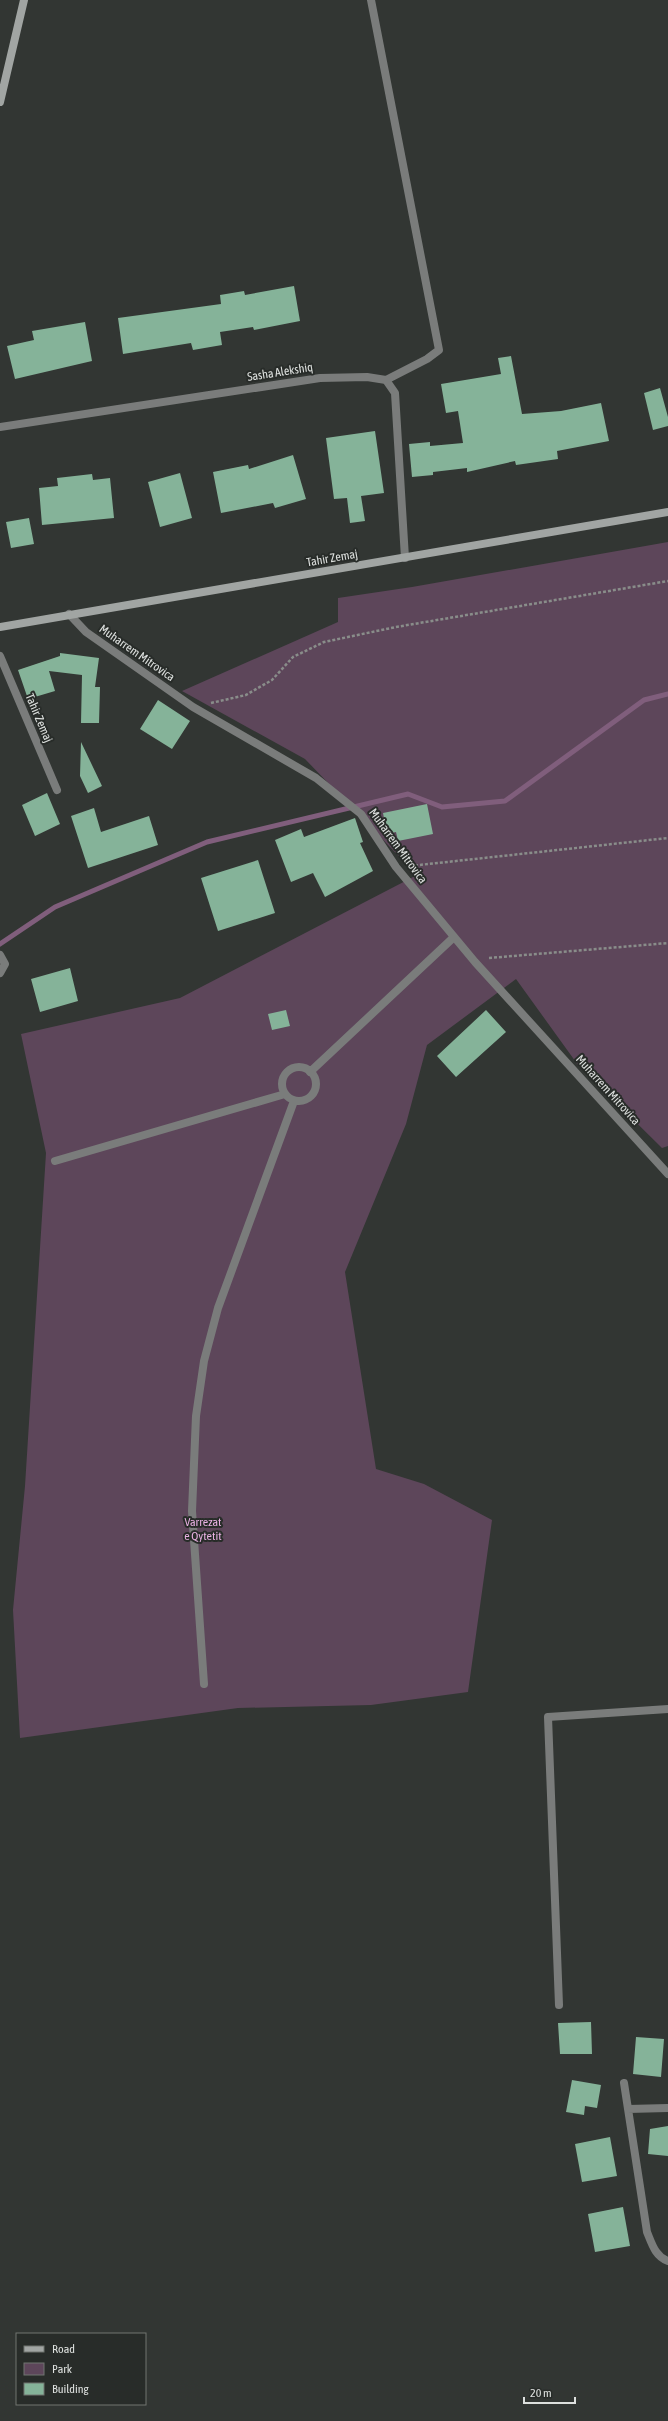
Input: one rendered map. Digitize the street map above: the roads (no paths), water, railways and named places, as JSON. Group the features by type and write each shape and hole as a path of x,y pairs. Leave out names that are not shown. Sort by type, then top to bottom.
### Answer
{"main road":[{"path":"0,102 24,0"},
{"name":"Tahir Zemaj","path":"0,627 668,512"}],"street":[{"path":"371,0 439,350 427,359 386,380 395,393 405,558"},
{"name":"Sasha Alekshiq","path":"0,428 320,378 367,377 386,380"},
{"name":"Muharrem Mitrovica","path":"69,614 86,632 193,707 316,778 361,814 396,868 475,962 668,1174"},
{"name":"Tahir Zemaj","path":"0,656 57,790"},
{"path":"310,1072 454,937"},
{"path":"0,955 5,964 0,973"},
{"path":"300,1067 310,1072 316,1082 314,1093 305,1100 294,1101 285,1094 282,1084 290,1070 300,1067"},
{"path":"55,1161 285,1094"},
{"path":"204,1684 192,1511 196,1416 204,1361 218,1308 294,1101"},
{"path":"559,2005 548,1717 668,1709"},
{"path":"624,2084 647,2232 654,2249 661,2258 668,2261"},
{"path":"628,2109 668,2108"}],"waterway":[{"path":"0,944 55,907 207,842 408,794 442,807 505,801 644,700 668,694"}],"park label":[{"name":"Varrezat e Qytetit","path":"203,1529"}]}
